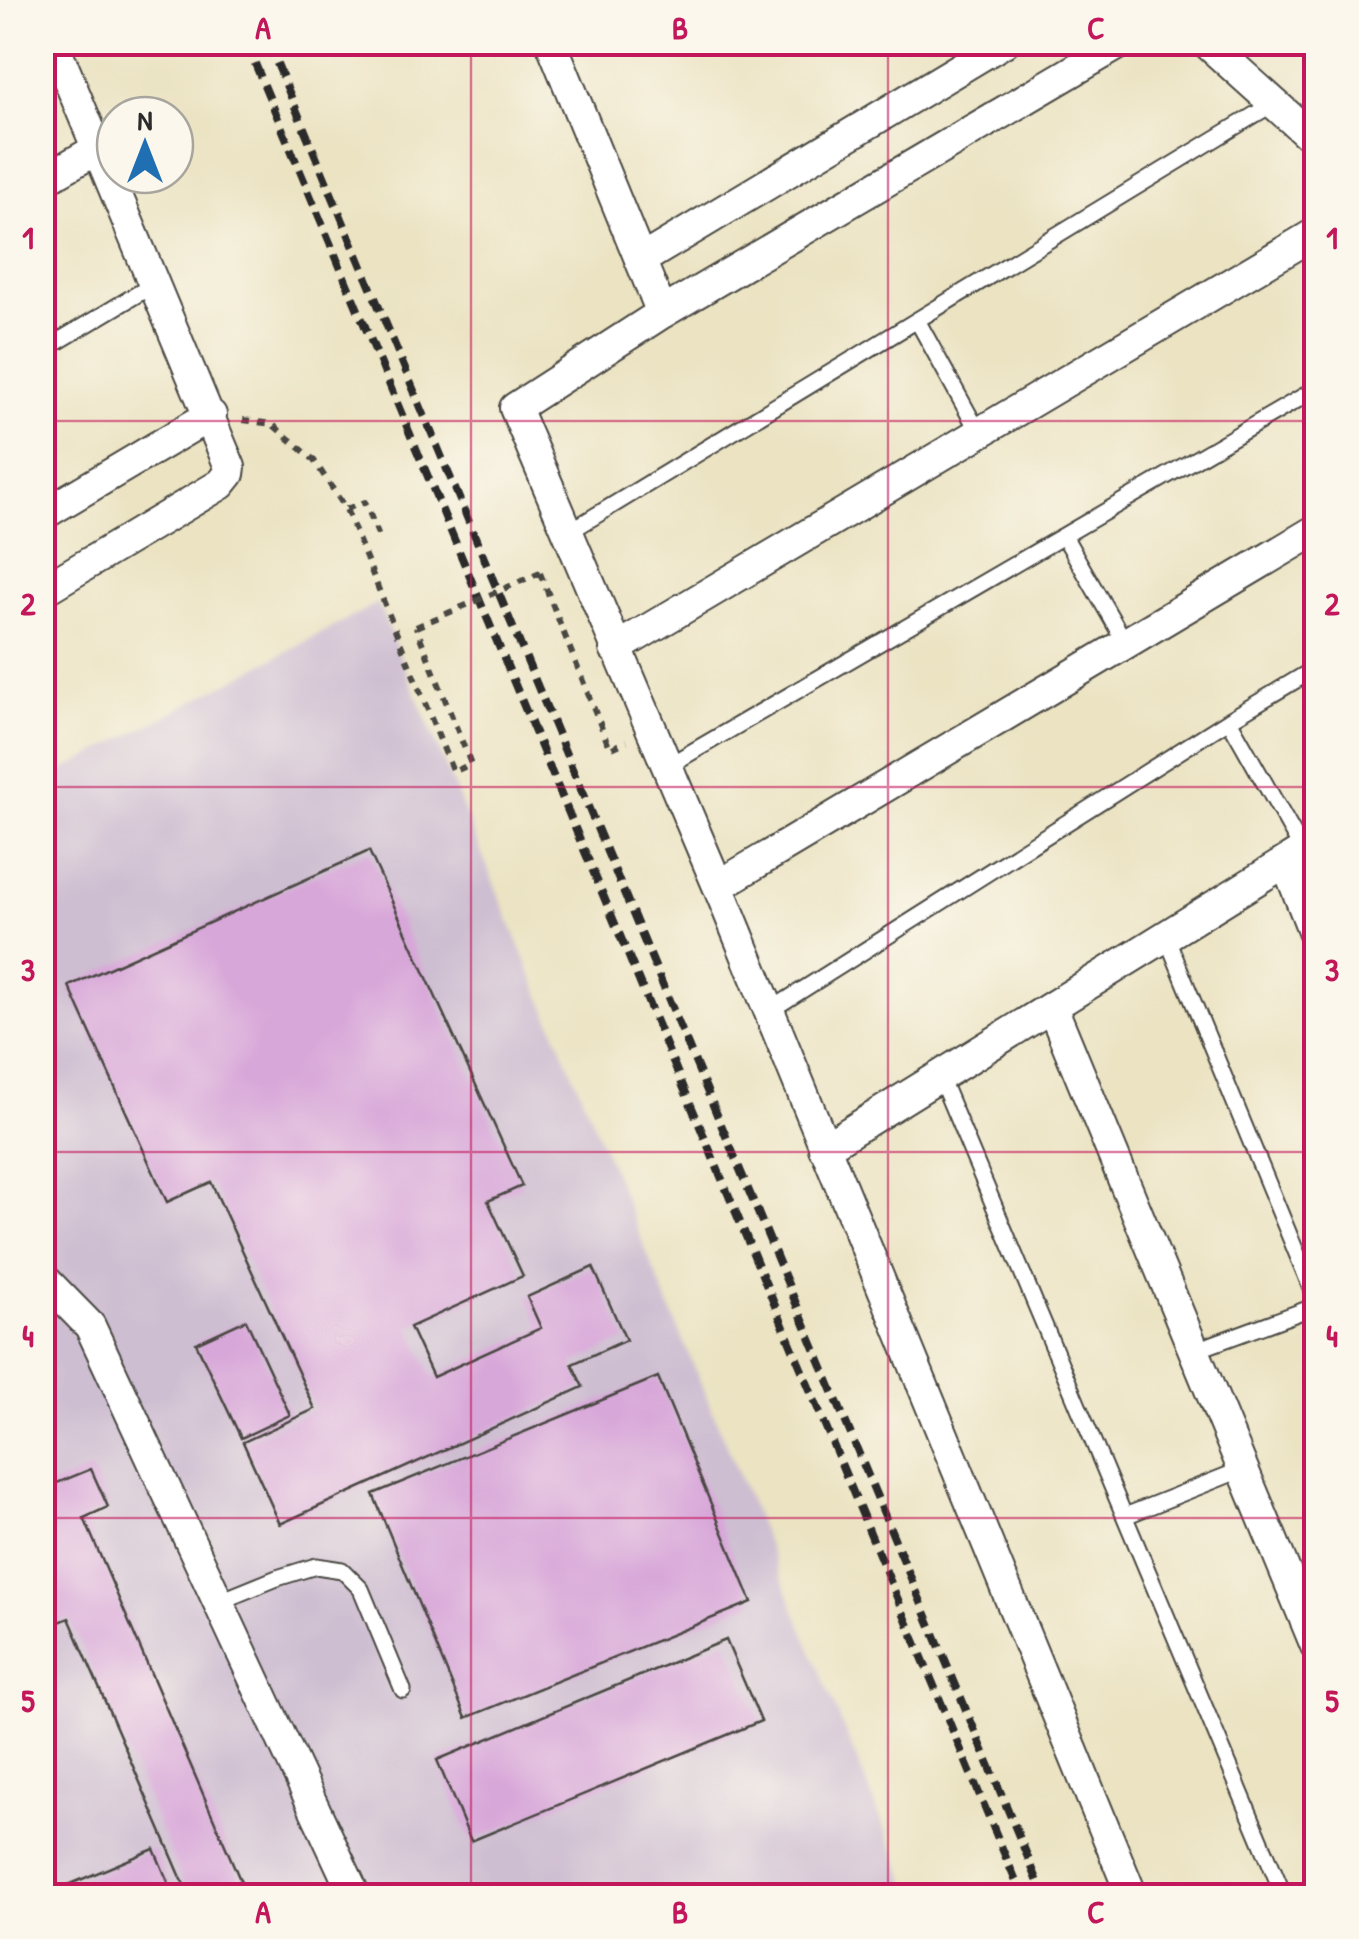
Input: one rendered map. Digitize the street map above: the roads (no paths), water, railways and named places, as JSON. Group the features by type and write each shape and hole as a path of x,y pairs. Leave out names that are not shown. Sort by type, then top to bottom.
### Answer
{"street":[{"path":"53,42 95,139"},
{"path":"551,42 662,313"},
{"path":"1122,42 662,313 515,408 718,886 1132,1896"},
{"path":"1206,42 1316,141"},
{"path":"641,260 989,47"},
{"path":"42,181 95,150"},
{"path":"42,592 225,482 230,467 119,195"},
{"path":"616,648 1316,233"},
{"path":"42,515 210,415"},
{"path":"718,886 1316,530"},
{"path":"824,1148 1302,852 1316,938"},
{"path":"1052,1007 1316,1646"},
{"path":"42,1277 90,1326 355,1896"}],"lane":[{"path":"567,532 1274,103"},
{"path":"42,350 156,284"},
{"path":"917,320 980,433"},
{"path":"666,768 1316,388"},
{"path":"1064,536 1126,644"},
{"path":"768,1012 1316,668"},
{"path":"1229,720 1302,852"},
{"path":"1166,936 1316,1303 1194,1350"},
{"path":"940,1076 1284,1896"},
{"path":"1125,1516 1243,1469"},
{"path":"218,1602 316,1566 342,1570 361,1589 403,1690"}],"railway":[{"path":"246,42 1022,1896"},
{"path":"268,42 1044,1896"}]}
